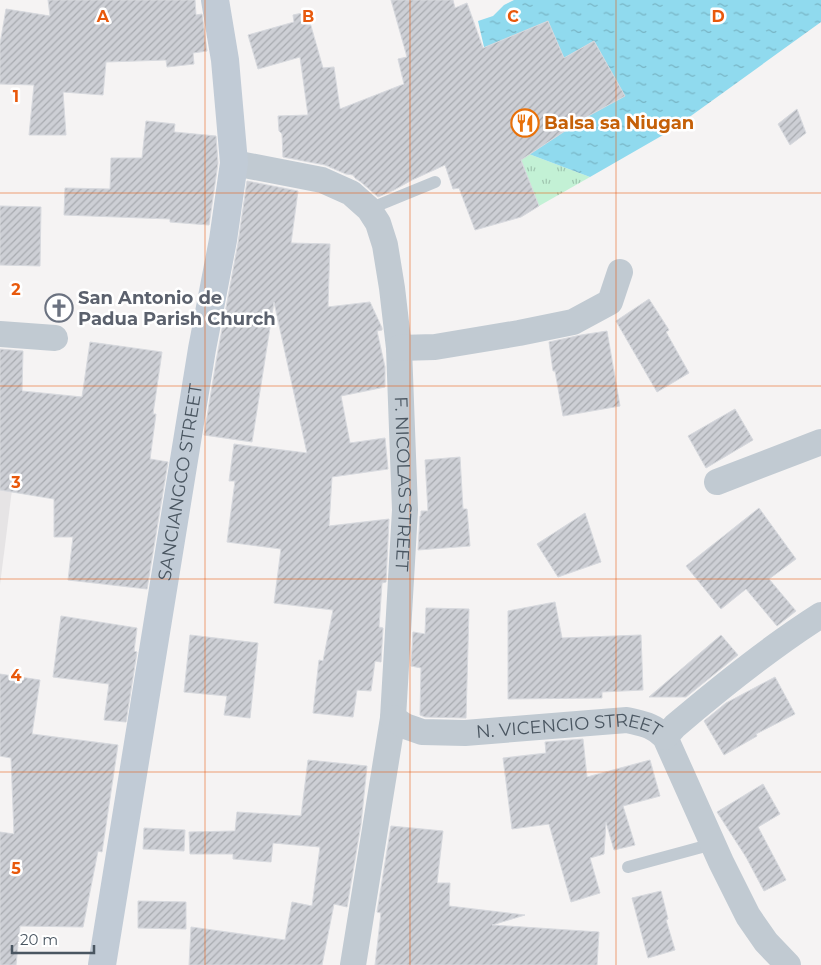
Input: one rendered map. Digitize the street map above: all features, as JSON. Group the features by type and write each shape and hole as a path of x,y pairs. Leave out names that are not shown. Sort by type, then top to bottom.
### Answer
{"main road":[{"name":"SANCIANGCO STREET","path":"102,965 198,368 223,240 234,163 225,60 215,0"}],"street":[{"name":"F. NICOLAS STREET","path":"234,163 322,180 351,193 368,209 378,224 385,245 392,288 399,348 405,510 393,718 353,965"},
{"path":"399,348 435,347 573,322 610,302 620,272"},
{"path":"0,334 55,338"},
{"path":"717,482 821,442"},
{"path":"665,737 688,715 745,668 786,637 821,615"},
{"name":"N. VICENCIO STREET","path":"393,718 404,726 422,732 465,733 627,720 648,725 657,730 665,737 748,916 766,942 788,965"}],"lane":[{"path":"368,209 434,182"},
{"path":"628,867 713,844"}],"shaded area":[{"path":"0,464 15,466 0,585"}],"green space":[{"path":"521,151 590,177 539,206 520,158"}],"water":[{"path":"514,0 821,0 821,22 670,131 590,177 521,151 484,47 478,21 493,16 504,5"}],"building":[{"path":"48,0 195,0 196,15 202,14 207,51 193,53 194,64 167,67 166,60 106,62 103,95 63,92 66,135 29,135 34,85 0,84 0,44 6,9 50,16"},
{"path":"391,0 453,0 455,8 467,3 483,48 548,21 564,58 594,41 625,96 570,126 521,160 539,206 521,217 475,230 459,188 453,189 445,165 378,197 353,175 325,165 283,157 282,134 279,131 278,116 308,115 300,57 258,69 248,35 294,22 293,15 307,12 323,68 334,67 340,109 404,84 398,59 407,57"},
{"path":"797,109 806,133 790,145 778,124"},
{"path":"146,121 175,124 174,132 216,136 218,163 209,225 170,222 170,219 64,215 65,188 110,189 111,158 142,158"},
{"path":"247,181 298,191 291,243 330,244 328,307 370,302 382,328 382,330 377,331 385,367 385,387 341,396 350,443 385,438 388,469 332,477 329,526 389,519 386,582 382,583 379,627 383,628 381,662 375,661 371,691 357,690 353,717 313,713 319,660 323,661 333,610 274,603 281,549 227,542 235,481 229,481 234,444 307,453 274,302 252,442 204,435"},
{"path":"0,206 41,207 40,266 0,265"},
{"path":"649,299 669,330 666,332 689,373 657,392 616,321"},
{"path":"607,331 620,406 563,416 549,342"},
{"path":"90,342 162,352 153,414 156,414 150,459 168,462 147,589 68,580 73,537 54,537 54,499 0,490 0,349 23,351 22,391 82,397"},
{"path":"735,409 753,440 706,468 688,436"},
{"path":"460,457 463,509 467,509 470,546 418,550 421,511 428,511 425,460"},
{"path":"759,508 796,559 769,579 796,611 777,626 746,589 721,609 686,566"},
{"path":"585,513 601,562 558,577 537,544"},
{"path":"555,602 562,638 641,635 643,690 602,692 602,698 508,699 508,611"},
{"path":"426,608 469,609 466,718 425,717 420,715 421,668 411,666 413,632 425,634"},
{"path":"61,616 137,628 134,651 137,652 126,722 104,720 109,684 53,677"},
{"path":"190,635 258,643 250,718 224,715 227,696 184,692"},
{"path":"721,635 738,655 686,697 649,697"},
{"path":"0,674 40,680 32,734 118,745 102,852 98,851 83,927 20,926 16,965 0,965 0,832 14,834 11,758 0,756"},
{"path":"775,677 795,714 756,734 757,736 724,755 704,721 726,703"},
{"path":"583,739 587,777 650,760 660,796 623,806 635,845 614,850 606,822 604,854 590,858 600,893 571,902 549,824 512,829 503,758 546,753 545,742"},
{"path":"308,760 367,766 361,824 347,907 334,904 322,965 189,965 191,927 285,940 292,902 312,906 320,847 273,843 271,862 233,859 233,854 190,854 189,832 235,831 237,812 301,816"},
{"path":"763,784 780,814 758,827 786,880 764,891 746,857 717,812"},
{"path":"391,826 443,831 437,883 450,883 449,906 525,915 492,925 599,932 597,965 375,965 381,913 377,912"},
{"path":"144,828 185,830 184,851 143,849"},
{"path":"661,891 668,919 666,920 675,950 648,958 632,898"},
{"path":"138,901 186,902 186,929 138,928"}],"place":[{"name":"Balsa sa Niugan","path":"525,123"},
{"name":"San Antonio de Padua Parish Church","path":"59,308"}]}
